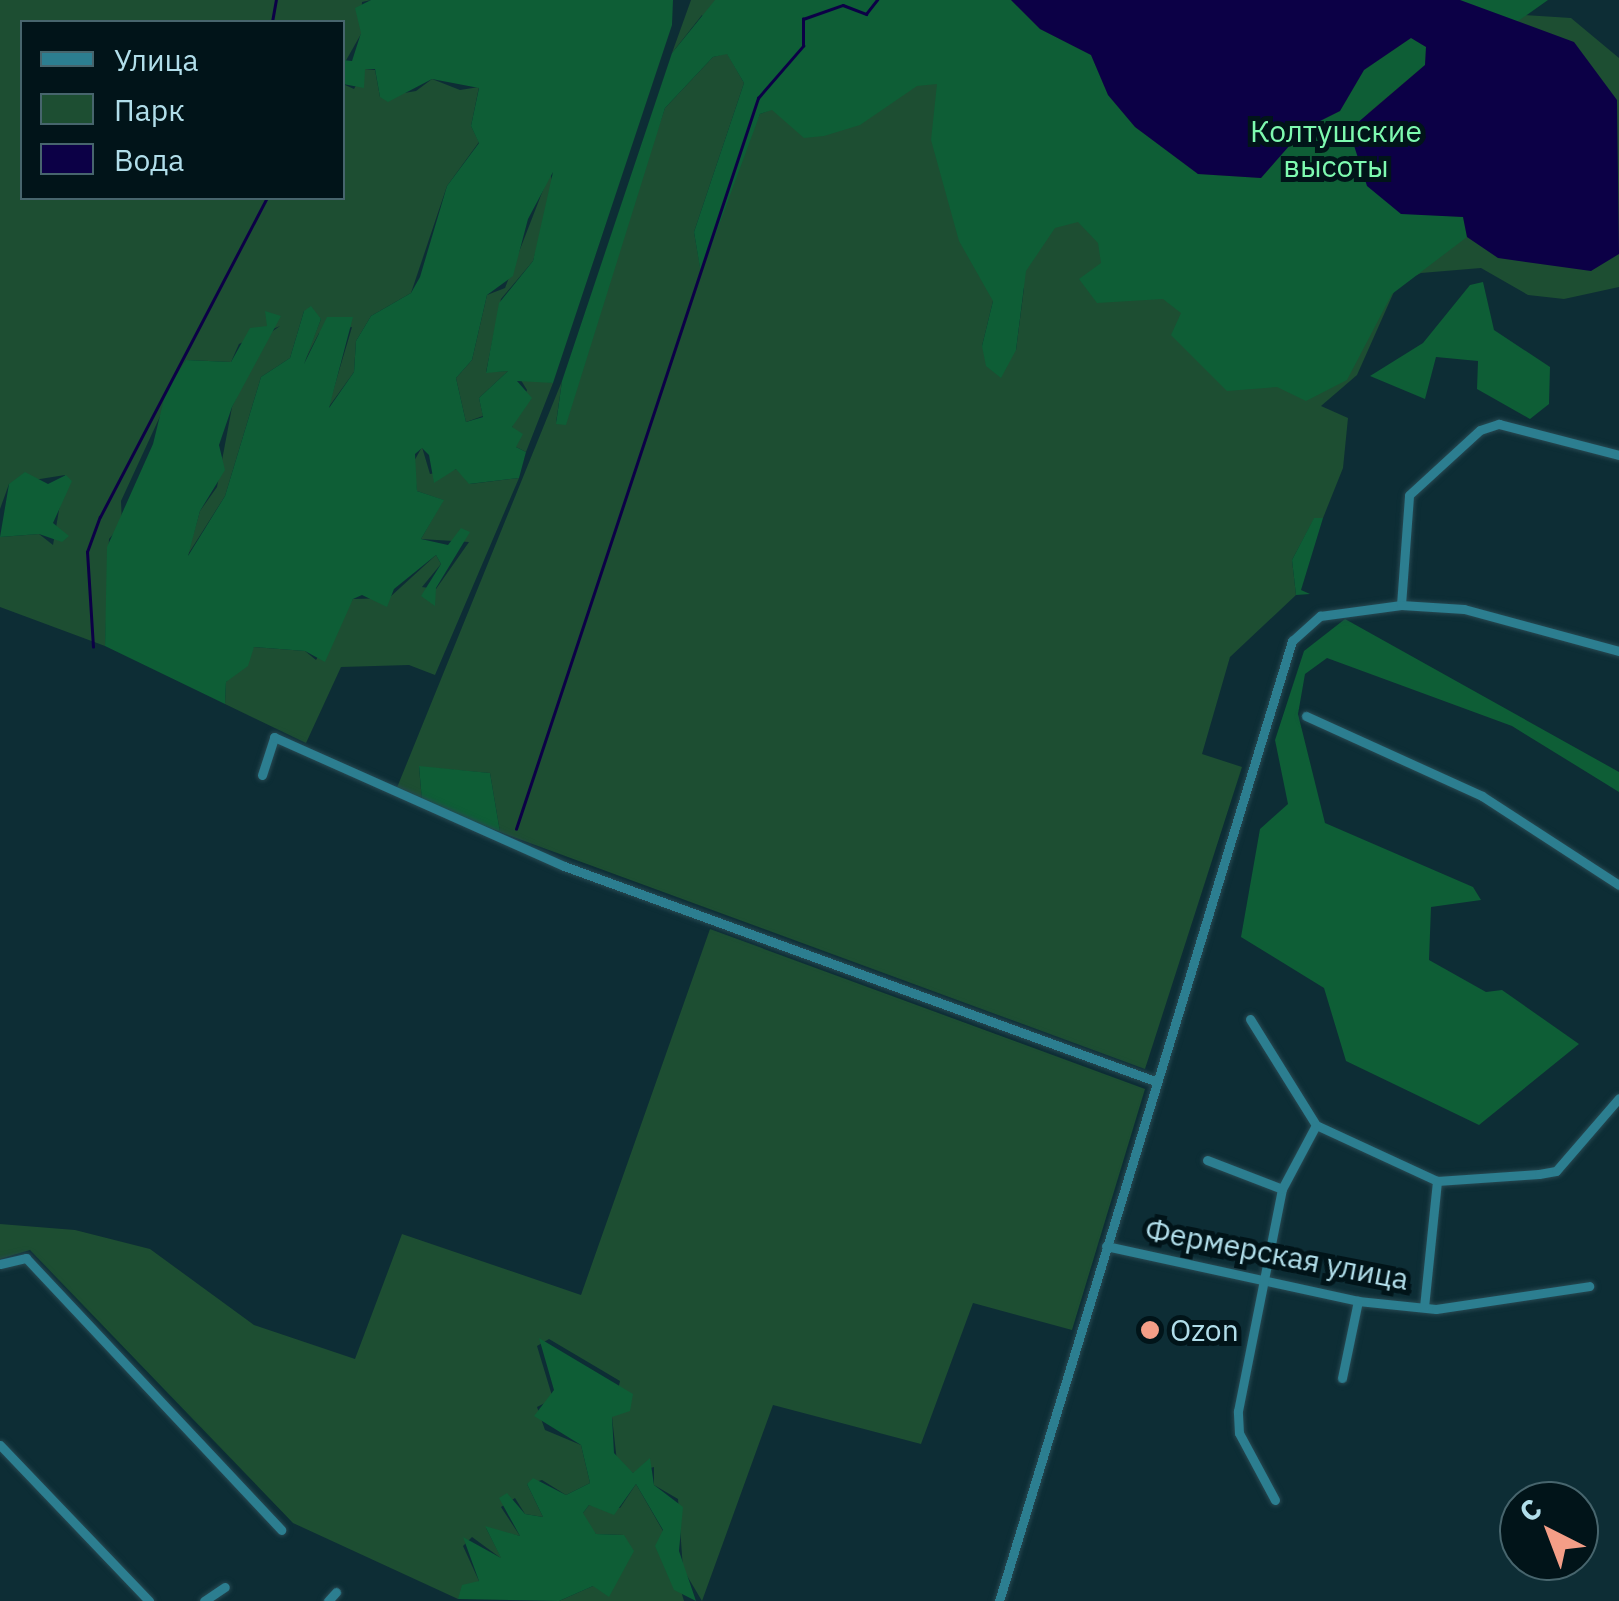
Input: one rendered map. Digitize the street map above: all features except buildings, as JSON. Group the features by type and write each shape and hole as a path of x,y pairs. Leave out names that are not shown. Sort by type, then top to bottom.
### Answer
{"street":[{"path":"1402,605 1408,495 1480,430 1499,424 1619,455"},
{"path":"999,1601 1154,1081 1292,641 1320,616 1402,605 1464,608 1619,651"},
{"path":"1306,716 1482,796 1619,885"},
{"path":"262,774 274,737 564,866 1154,1081"},
{"path":"1250,1018 1316,1125 1437,1181 1556,1171 1619,1098"},
{"path":"1275,1500 1237,1422 1260,1279 1282,1189 1316,1125"},
{"path":"1207,1160 1282,1189"},
{"path":"1424,1307 1437,1181"},
{"name":"Фермерская улица","path":"1106,1246 1358,1301 1424,1307 1589,1286"},
{"path":"0,1264 26,1258 281,1530"},
{"path":"1342,1378 1358,1301"},
{"path":"0,1445 149,1601"},
{"path":"204,1601 224,1587"},
{"path":"328,1601 336,1592"}],"green space":[{"path":"0,0 371,0 362,2 361,34 345,62 345,20 20,20 20,200 345,200 345,85 354,89 365,69 375,70 380,97 416,91 432,79 460,90 479,87 471,126 479,142 447,186 411,293 371,316 356,341 354,372 328,408 352,327 319,333 303,364 321,319 304,311 290,358 261,377 225,496 187,556 200,511 217,487 232,407 264,337 280,326 239,344 231,362 186,360 121,501 122,524 109,539 105,646 0,607 0,537 39,534 53,545 65,475 9,484 0,509"},
{"path":"371,0 673,0 672,25 553,383 517,381 532,398 512,427 523,434 516,447 526,452 519,478 469,484 456,469 434,483 429,455 422,448 415,454 417,491 444,500 421,539 448,545 461,528 470,532 436,588 435,606 421,596 441,564 436,555 394,589 387,607 362,595 353,599 325,662 305,651 254,647 248,666 226,682 225,704 105,646 107,547 153,444 166,391 186,360 231,362 250,328 267,326 265,311 281,316 232,407 219,445 225,470 200,511 188,556 225,496 261,377 290,358 304,311 311,306 321,319 304,364 327,317 353,317 329,408 354,372 356,341 371,316 411,293 420,277 447,186 479,143 471,126 479,88 432,79 388,102 380,97 375,69 365,69 364,88 345,84 345,60 352,61 361,33 355,8","holes":["553,172 533,261 499,303 486,373 508,371 479,398 483,417 466,422 456,378 472,360 487,295 513,276 528,219"]},
{"name":"Колтушские высоты","path":"691,0 1481,0 1510,14 1571,18 1619,58 1619,287 1564,299 1528,295 1481,268 1421,273 1397,285 1357,375 1321,406 1348,418 1343,468 1323,518 1314,519 1292,560 1296,595 1230,657 1202,754 1242,767 1145,1069 500,832 490,773 419,767 422,801 396,790 562,381 556,423 665,108 713,57 727,53 744,83 694,232 701,272 733,172 760,114 770,110 702,15 672,53","holes":["1024,288 1016,350 982,346 993,301"]},
{"name":"Колтушские высоты","path":"715,0 1011,0 1040,29 1091,55 1108,95 1135,127 1198,174 1261,178 1304,129 1340,111 1364,70 1411,38 1426,47 1425,65 1368,113 1401,213 1463,217 1467,237 1392,294 1347,380 1306,401 1277,387 1227,391 1171,335 1181,313 1163,299 1097,303 1079,279 1101,263 1098,243 1078,222 1055,228 1026,271 1016,350 1001,378 986,366 982,346 993,301 959,241 931,140 937,84 917,86 860,125 824,136 804,138 772,110 760,114 701,274 694,232 744,83 727,54 713,57 665,108 566,425 556,424 562,381 672,53"},
{"path":"1460,0 1548,0 1514,24"},
{"path":"550,172 554,189 533,261 501,299 486,372 508,371 479,398 483,416 466,422 456,378 472,360 487,295 505,288"},
{"path":"1483,282 1494,330 1550,367 1549,404 1530,419 1477,389 1478,361 1436,357 1425,399 1370,376 1423,343 1470,285"},
{"path":"519,377 553,383 526,452 516,447 512,427 527,390"},
{"path":"422,447 430,474 457,469 470,484 519,478 435,675 409,665 341,667 306,743 225,704 226,682 254,647 305,651 316,660 353,599 389,598 436,555 441,564 422,587 436,589 469,542 421,539 443,500 417,491 413,463"},
{"path":"25,472 48,484 66,475 72,481 53,523 69,536 62,542 39,534 0,537 9,484"},
{"path":"1314,518 1323,518 1301,590 1310,594 1296,595 1292,560"},
{"path":"1345,619 1619,772 1619,792 1512,726 1327,658 1305,674 1298,714 1325,823 1473,887 1481,900 1431,907 1429,960 1486,992 1502,990 1579,1044 1479,1125 1346,1061 1324,988 1241,937 1260,829 1288,804 1275,740 1304,651"},
{"path":"419,766 490,773 500,832 422,801"},
{"path":"710,929 1145,1089 1072,1330 973,1303 921,1444 773,1405 702,1601 683,1569 678,1499 654,1485 654,1467 633,1473 617,1462 612,1417 620,1381 549,1339 537,1346 553,1399 537,1407 545,1430 581,1445 590,1483 566,1495 542,1480 527,1484 543,1517 525,1514 515,1498 501,1507 520,1536 486,1528 502,1559 472,1537 463,1546 479,1581 458,1599 293,1523 30,1250 0,1259 0,1224 75,1230 150,1249 254,1325 355,1359 402,1234 581,1295"},
{"path":"539,1338 633,1394 630,1411 612,1417 614,1453 633,1473 650,1458 654,1485 683,1507 679,1551 696,1601 674,1590 655,1546 663,1530 636,1484 614,1515 589,1505 583,1513 596,1534 624,1535 634,1551 609,1597 593,1586 559,1601 458,1599 462,1585 479,1581 463,1537 501,1558 485,1526 520,1536 499,1498 507,1493 525,1514 543,1517 527,1484 533,1478 566,1495 590,1483 581,1445 534,1416 554,1390"},
{"path":"636,1484 663,1531 684,1601 559,1601 593,1586 624,1535 596,1534 581,1522 583,1513 589,1505 620,1508"}],"water":[{"path":"1011,0 1460,0 1574,42 1617,100 1619,254 1591,271 1498,258 1467,237 1463,217 1401,214 1367,186 1349,130 1425,65 1426,47 1411,38 1364,70 1340,111 1304,129 1261,178 1198,174 1135,127 1108,95 1091,55 1040,29"}],"waterway":[{"path":"272,20 276,0"},
{"path":"516,829 758,98 803,46 803,19 843,5 866,14 877,0"},
{"path":"93,647 87,552 100,517 266,200"}],"place":[{"name":"Ozon","path":"1150,1330"}]}
